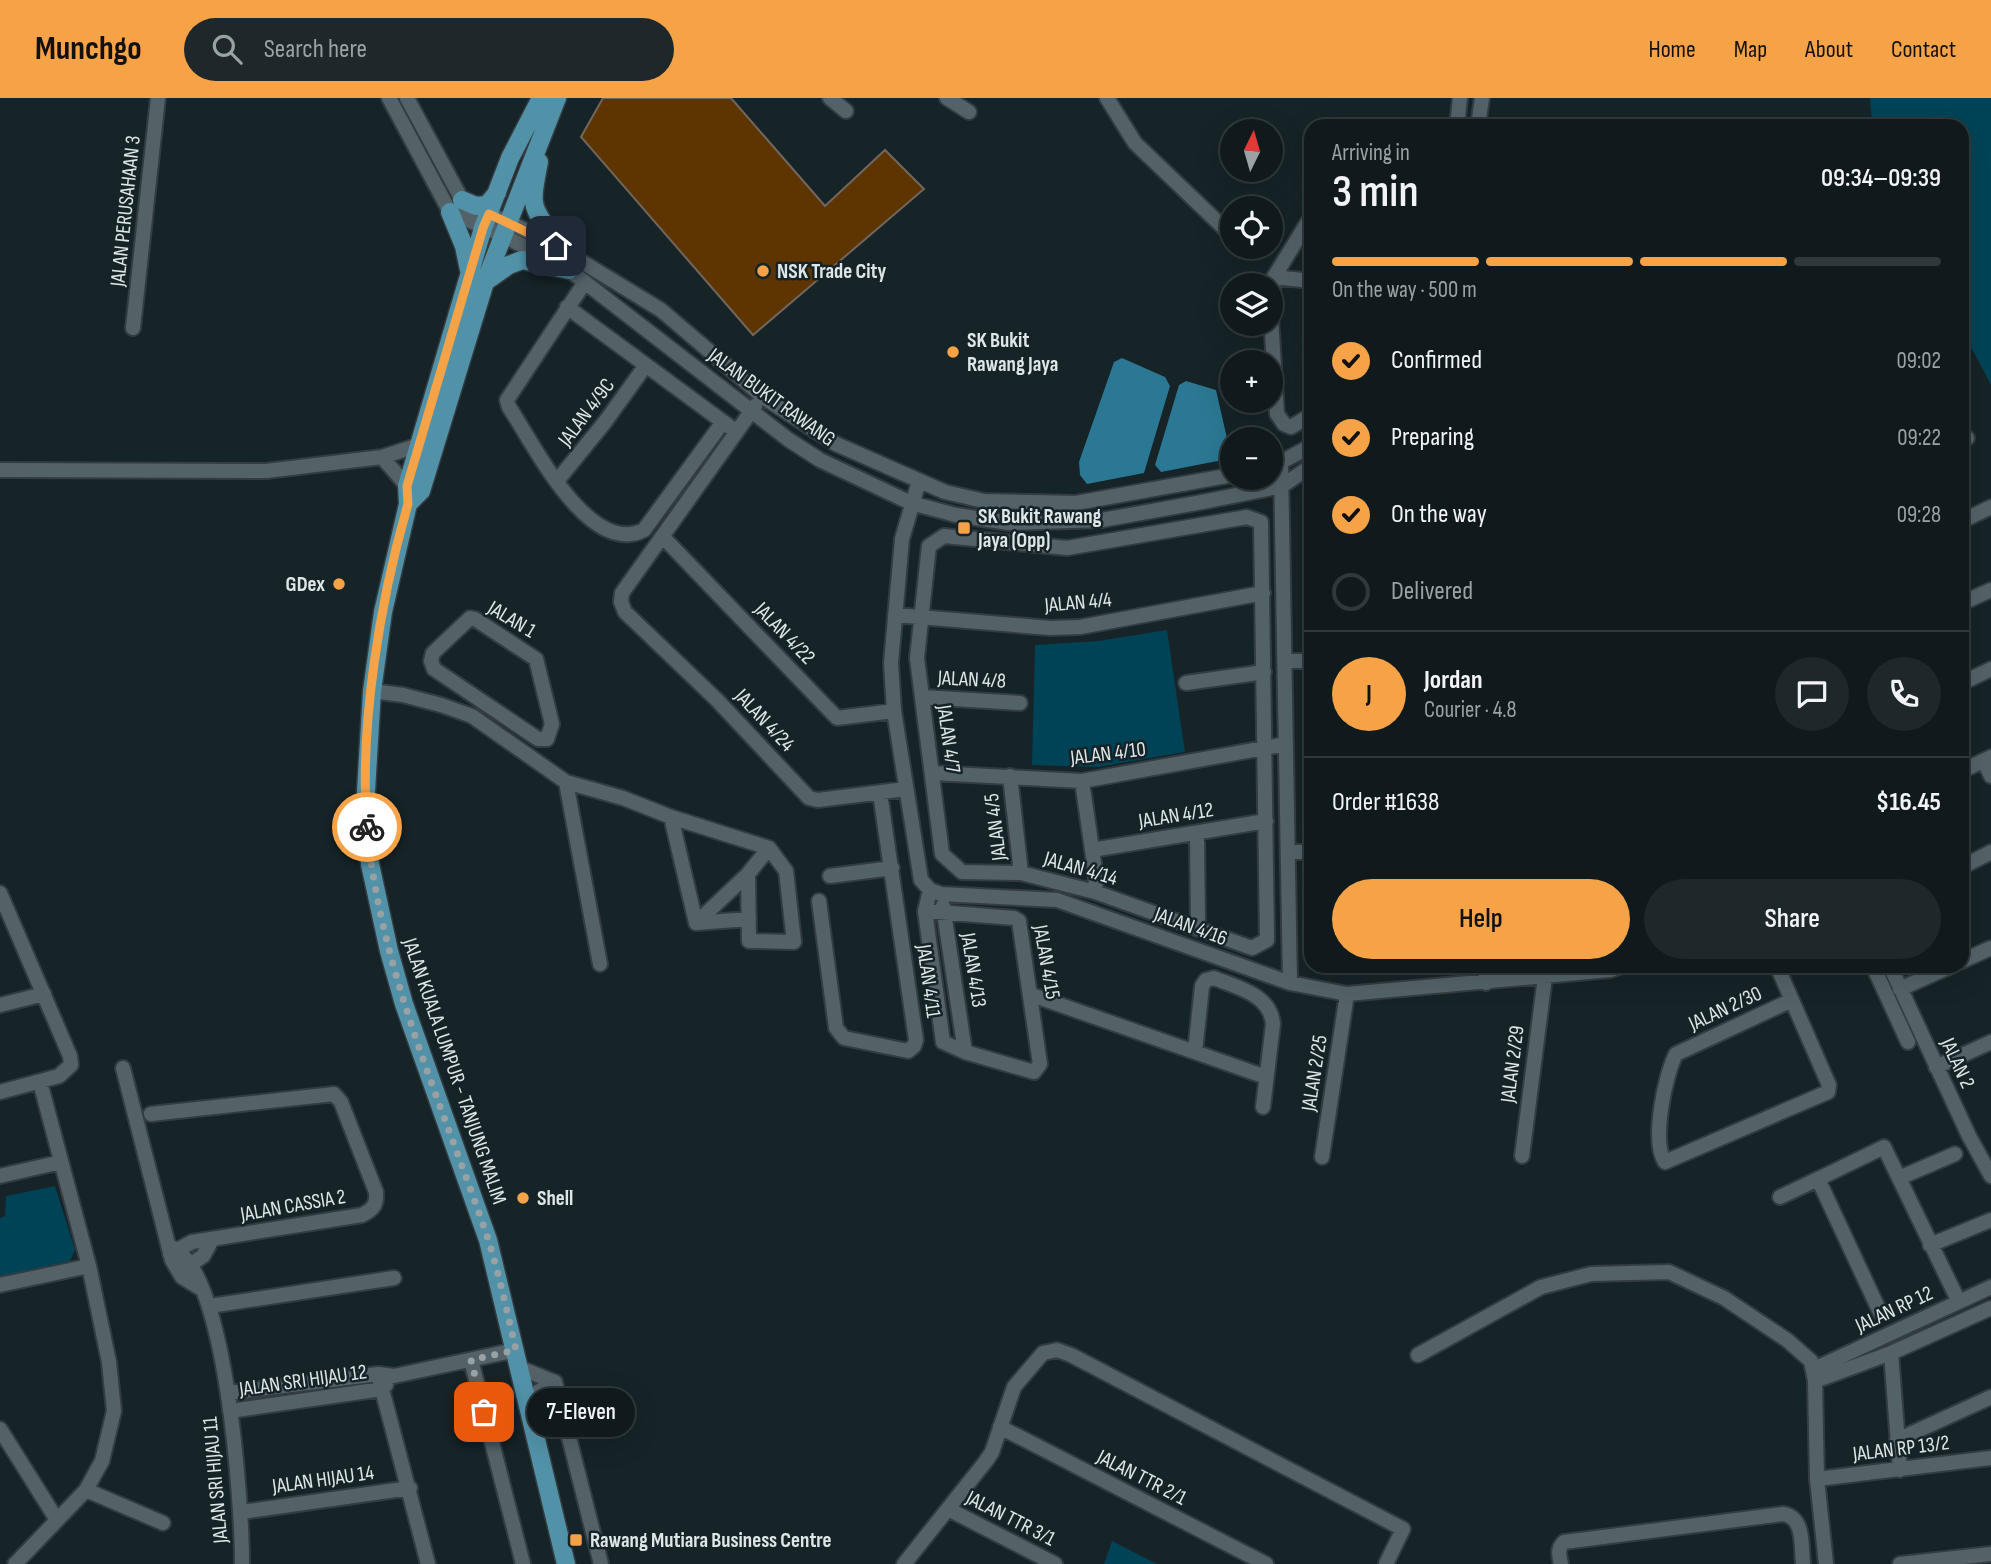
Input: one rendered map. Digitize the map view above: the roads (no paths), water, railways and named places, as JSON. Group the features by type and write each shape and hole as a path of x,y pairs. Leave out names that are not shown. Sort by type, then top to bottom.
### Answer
{"main road":[{"name":"JALAN KUALA LUMPUR - TANJUNG MALIM","path":"407,495 421,491 477,281 486,221 510,158 541,98"},
{"path":"556,246 538,218 532,202 557,98"},
{"name":"JALAN KUALA LUMPUR - TANJUNG MALIM","path":"557,98 505,228 477,281 422,440 407,495 383,612 372,691 365,808 370,864 383,928 404,1004 488,1240 566,1564"},
{"path":"498,191 486,205 456,206 467,256 477,281 522,260 569,270"}],"street":[{"name":"JALAN PERUSAHAAN 3","path":"133,328 158,98"},
{"path":"389,98 456,206"},
{"path":"407,98 456,206"},
{"path":"830,98 846,111"},
{"path":"947,98 969,112"},
{"path":"1458,119 1460,98"},
{"path":"1479,119 1482,98"},
{"path":"1112,100 1135,143 1220,224"},
{"name":"JALAN BUKIT RAWANG","path":"456,206 476,210 486,221 556,246 650,303 763,397 836,444 919,481 984,501 1076,503 1220,477"},
{"name":"JALAN BUKIT RAWANG","path":"505,228 569,270 751,412 820,460 911,503 956,515 1009,523 1069,523 1102,520 1261,490"},
{"path":"1276,273 1304,228"},
{"path":"1283,278 1304,280"},
{"path":"585,282 507,400 557,481 583,514 608,532 635,534 644,530 723,422"},
{"path":"650,303 647,314 659,338"},
{"path":"567,307 737,432"},
{"path":"1272,336 1277,414 1288,427 1304,419"},
{"name":"JALAN 4/9C","path":"557,481 606,422 646,365"},
{"path":"663,537 763,397"},
{"path":"0,470 266,471 382,457 416,446 422,440"},
{"path":"1283,462 1304,450"},
{"path":"382,457 407,495"},
{"name":"JALAN BUKIT RAWANG","path":"1283,485 1304,471"},
{"path":"919,481 902,539 891,663 894,712 921,880 936,892 925,911 943,1042 965,1052"},
{"path":"1282,490 1290,983"},
{"path":"1969,518 1991,507"},
{"name":"JALAN 4/7","path":"952,863 942,854 917,658 929,545 944,536 1067,548 1247,517 1261,522 1263,593"},
{"name":"JALAN 4/24","path":"663,537 622,593 621,602 625,612 717,700 809,798 818,800 906,789"},
{"name":"JALAN 4/22","path":"663,537 837,718 894,712"},
{"path":"1969,600 1991,590"},
{"path":"1263,593 1266,821"},
{"name":"JALAN 4/4","path":"895,615 1050,628 1080,626 1263,593"},
{"name":"JALAN 1","path":"470,618 536,659 552,724 548,736 544,740 538,739 482,700 437,672 431,661 433,653 470,618"},
{"path":"1285,661 1304,661"},
{"path":"1969,679 1991,668"},
{"path":"1186,683 1264,672"},
{"path":"372,691 415,698 472,716 566,782 623,798 671,817 769,848 786,870 794,942 749,941 748,874"},
{"name":"JALAN 4/8","path":"922,697 1020,702"},
{"path":"472,716 482,700"},
{"name":"JALAN 4/10","path":"932,773 1082,781 1286,744"},
{"path":"1969,768 1987,759 1991,776"},
{"name":"JALAN 4/5","path":"1010,776 1021,873"},
{"path":"1082,781 1099,893 1098,914"},
{"path":"566,782 600,964"},
{"name":"JALAN 4/11","path":"819,901 836,1028 844,1038 908,1051 916,1040 880,793"},
{"path":"671,817 695,923"},
{"name":"JALAN 4/12","path":"1092,850 1266,821"},
{"name":"JALAN 4/14","path":"952,863 962,872 1021,873 1099,893 1252,948 1268,940 1266,821"},
{"path":"1197,833 1198,929"},
{"path":"695,923 748,874 769,848"},
{"path":"1288,852 1304,852"},
{"path":"1969,865 1989,858"},
{"path":"830,876 892,868"},
{"name":"JALAN 4/13","path":"936,892 943,912 965,1052"},
{"name":"JALAN 4/16","path":"936,892 1057,900 1290,983 1347,994 1582,973"},
{"path":"0,893 44,994 71,1065 59,1076 0,1092"},
{"name":"JALAN 4/15","path":"925,911 1018,919 1032,995 1040,1064 1034,1072 1026,1072 965,1052"},
{"path":"695,923 749,919"},
{"path":"1969,958 1991,948"},
{"path":"1486,973 1486,983"},
{"path":"1780,973 1792,1000"},
{"path":"1876,973 1908,1042"},
{"name":"JALAN 2","path":"1893,973 1991,1177"},
{"path":"1900,989 1919,973"},
{"name":"JALAN 2/29","path":"1522,1156 1545,977"},
{"path":"1195,1052 1202,986 1206,980 1214,978 1260,997 1272,1014 1273,1024 1263,1107"},
{"path":"0,1005 44,994"},
{"name":"JALAN 2/25","path":"1322,1157 1347,994"},
{"path":"1032,995 1266,1077"},
{"name":"JALAN 2/30","path":"1792,1000 1829,1085 1826,1094 1665,1162 1660,1154 1659,1142 1666,1078 1676,1054 1792,1000"},
{"path":"1937,1067 1991,1042"},
{"path":"123,1068 178,1272 200,1288"},
{"path":"15,1564 86,1490 102,1461 114,1412 109,1363 89,1266 40,1082"},
{"name":"JALAN CASSIA 2","path":"151,1114 334,1094 341,1102 376,1192 376,1203 362,1215 192,1242 172,1250"},
{"path":"1780,1197 1884,1147 1959,1302"},
{"path":"1899,1178 1955,1154"},
{"path":"0,1176 61,1162"},
{"path":"1818,1179 1880,1312"},
{"path":"1930,1245 1991,1220"},
{"path":"178,1272 204,1256 212,1240"},
{"path":"172,1250 192,1264 200,1288"},
{"path":"0,1285 89,1266"},
{"path":"1418,1355 1541,1287 1591,1274 1669,1272 1724,1298 1806,1354 1814,1375 1817,1479 1826,1564"},
{"path":"210,1306 394,1278"},
{"name":"JALAN RP 12","path":"1814,1375 1991,1287"},
{"name":"JALAN SRI HIJAU 11","path":"200,1288 210,1306 228,1393 242,1512 242,1564"},
{"path":"1814,1375 1891,1353 1991,1308"},
{"name":"JALAN SRI HIJAU 12","path":"228,1393 379,1374 394,1376 516,1350"},
{"path":"904,1564 992,1452 1014,1387 1043,1353 1057,1350 1403,1529 1386,1564"},
{"path":"1891,1353 1900,1470"},
{"path":"471,1360 523,1564"},
{"path":"520,1368 555,1382"},
{"path":"379,1374 428,1564"},
{"path":"382,1390 394,1376"},
{"path":"529,1403 539,1391 555,1382"},
{"path":"555,1382 601,1564"},
{"name":"JALAN SRI HIJAU 12","path":"230,1411 382,1390"},
{"path":"1897,1440 1991,1397"},
{"name":"JALAN TTR 2/1","path":"1000,1427 1266,1564"},
{"path":"0,1429 57,1520"},
{"name":"JALAN RP 13/2","path":"1817,1479 1991,1458"},
{"name":"JALAN HIJAU 14","path":"242,1512 410,1488"},
{"path":"86,1490 163,1523"},
{"name":"JALAN TTR 3/1","path":"948,1509 1055,1564"},
{"path":"1562,1564 1559,1555 1560,1546 1564,1542 1783,1514 1792,1516 1798,1522 1802,1564"},
{"path":"1900,1564 1991,1554"}],"place":[{"name":"NSK Trade City","path":"763,271"},
{"name":"SK Bukit Rawang Jaya","path":"953,352"},
{"name":"SK Bukit Rawang Jaya (Opp)","path":"964,528"},
{"name":"GDex","path":"339,584"},
{"name":"Shell","path":"523,1198"},
{"name":"7-Eleven","path":"484,1412"},
{"name":"Rawang Mutiara Business Centre","path":"576,1540"}]}
